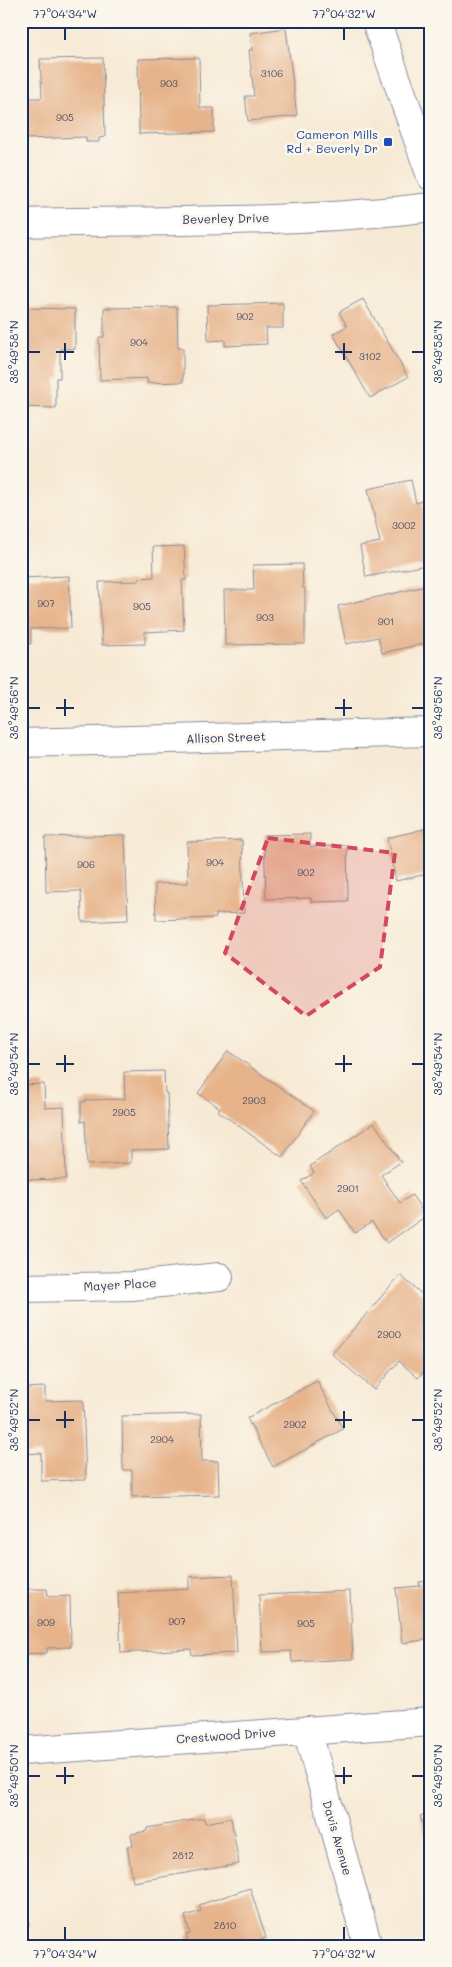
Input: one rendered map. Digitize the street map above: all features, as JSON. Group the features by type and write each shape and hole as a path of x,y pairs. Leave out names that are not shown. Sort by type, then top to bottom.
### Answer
{"street":[{"path":"376,21 431,176"},
{"name":"Beverley Drive","path":"21,223 276,218 431,207"},
{"name":"Allison Street","path":"21,743 431,732"},
{"name":"Mayer Place","path":"21,1288 132,1286 219,1277"},
{"name":"Crestwood Drive","path":"21,1751 431,1722"},
{"name":"Davis Avenue","path":"307,1730 368,1946"}],"highlighted area":[{"path":"268,838 395,853 380,967 306,1016 225,953"}],"building":[{"path":"286,28 297,116 248,121 245,96 254,96 249,50 252,50 250,33"},
{"path":"103,58 105,137 99,138 99,142 86,142 86,137 26,139 24,98 42,98 40,59"},
{"path":"199,58 200,108 214,108 214,132 139,134 138,59"},
{"path":"363,299 408,377 370,398 333,334 347,326 339,312"},
{"path":"283,303 283,328 266,328 267,344 225,346 225,340 208,341 207,305"},
{"path":"177,307 178,348 183,348 183,382 147,383 147,378 100,380 99,337 104,337 104,308"},
{"path":"21,308 75,309 75,349 60,349 60,378 56,378 56,408 21,407"},
{"path":"411,480 416,503 422,501 426,521 431,520 431,530 429,531 431,540 428,541 431,564 366,577 360,546 380,542 368,489"},
{"path":"184,546 186,580 182,580 184,630 145,632 145,644 102,645 99,582 139,581 139,578 154,577 153,547"},
{"path":"302,564 303,588 305,588 305,644 225,645 224,590 254,590 253,565"},
{"path":"69,576 71,628 31,629 31,644 21,644 21,578"},
{"path":"431,585 431,642 382,653 378,637 346,644 338,606"},
{"path":"424,829 431,855 431,873 396,881 387,838"},
{"path":"310,834 310,847 347,845 348,901 311,902 311,898 266,899 264,835"},
{"path":"125,835 128,920 82,922 81,891 46,892 45,837"},
{"path":"242,840 244,913 216,914 216,918 156,920 155,884 188,883 187,842"},
{"path":"228,1051 314,1111 282,1157 218,1111 220,1108 198,1093"},
{"path":"164,1071 165,1093 167,1093 169,1149 131,1150 131,1163 87,1165 85,1121 81,1122 81,1102 85,1102 85,1100 125,1099 124,1072"},
{"path":"44,1084 45,1108 64,1107 66,1179 21,1180 21,1085"},
{"path":"374,1123 401,1162 381,1175 400,1203 412,1195 426,1216 387,1243 372,1222 355,1233 339,1209 326,1218 301,1181 314,1173 310,1166"},
{"path":"400,1275 431,1302 431,1328 427,1332 431,1336 431,1363 418,1378 399,1361 374,1390 332,1354"},
{"path":"317,1381 343,1429 273,1467 247,1418"},
{"path":"45,1387 45,1401 83,1400 86,1480 41,1481 41,1453 21,1454 21,1388"},
{"path":"201,1414 202,1461 218,1461 219,1495 132,1497 132,1470 123,1470 122,1416"},
{"path":"233,1575 237,1653 192,1655 191,1649 121,1653 118,1593 189,1589 189,1577"},
{"path":"431,1581 431,1639 402,1643 396,1588 420,1586 419,1582"},
{"path":"21,1589 47,1589 48,1597 70,1596 71,1647 47,1648 47,1653 24,1654 24,1664 21,1664"},
{"path":"350,1591 353,1659 292,1662 291,1651 262,1652 259,1595"},
{"path":"431,1812 431,1849 430,1849 420,1816"},
{"path":"204,1818 205,1823 231,1818 239,1864 133,1882 127,1846 133,1846 131,1834 147,1831 147,1828"},
{"path":"250,1888 266,1938 241,1946 189,1946 186,1935 190,1934 185,1916 201,1911 199,1905"},
{"path":"21,1902 29,1925 21,1927"}],"place":[{"name":"Cameron Mills Rd + Beverly Dr","path":"388,142"}]}
